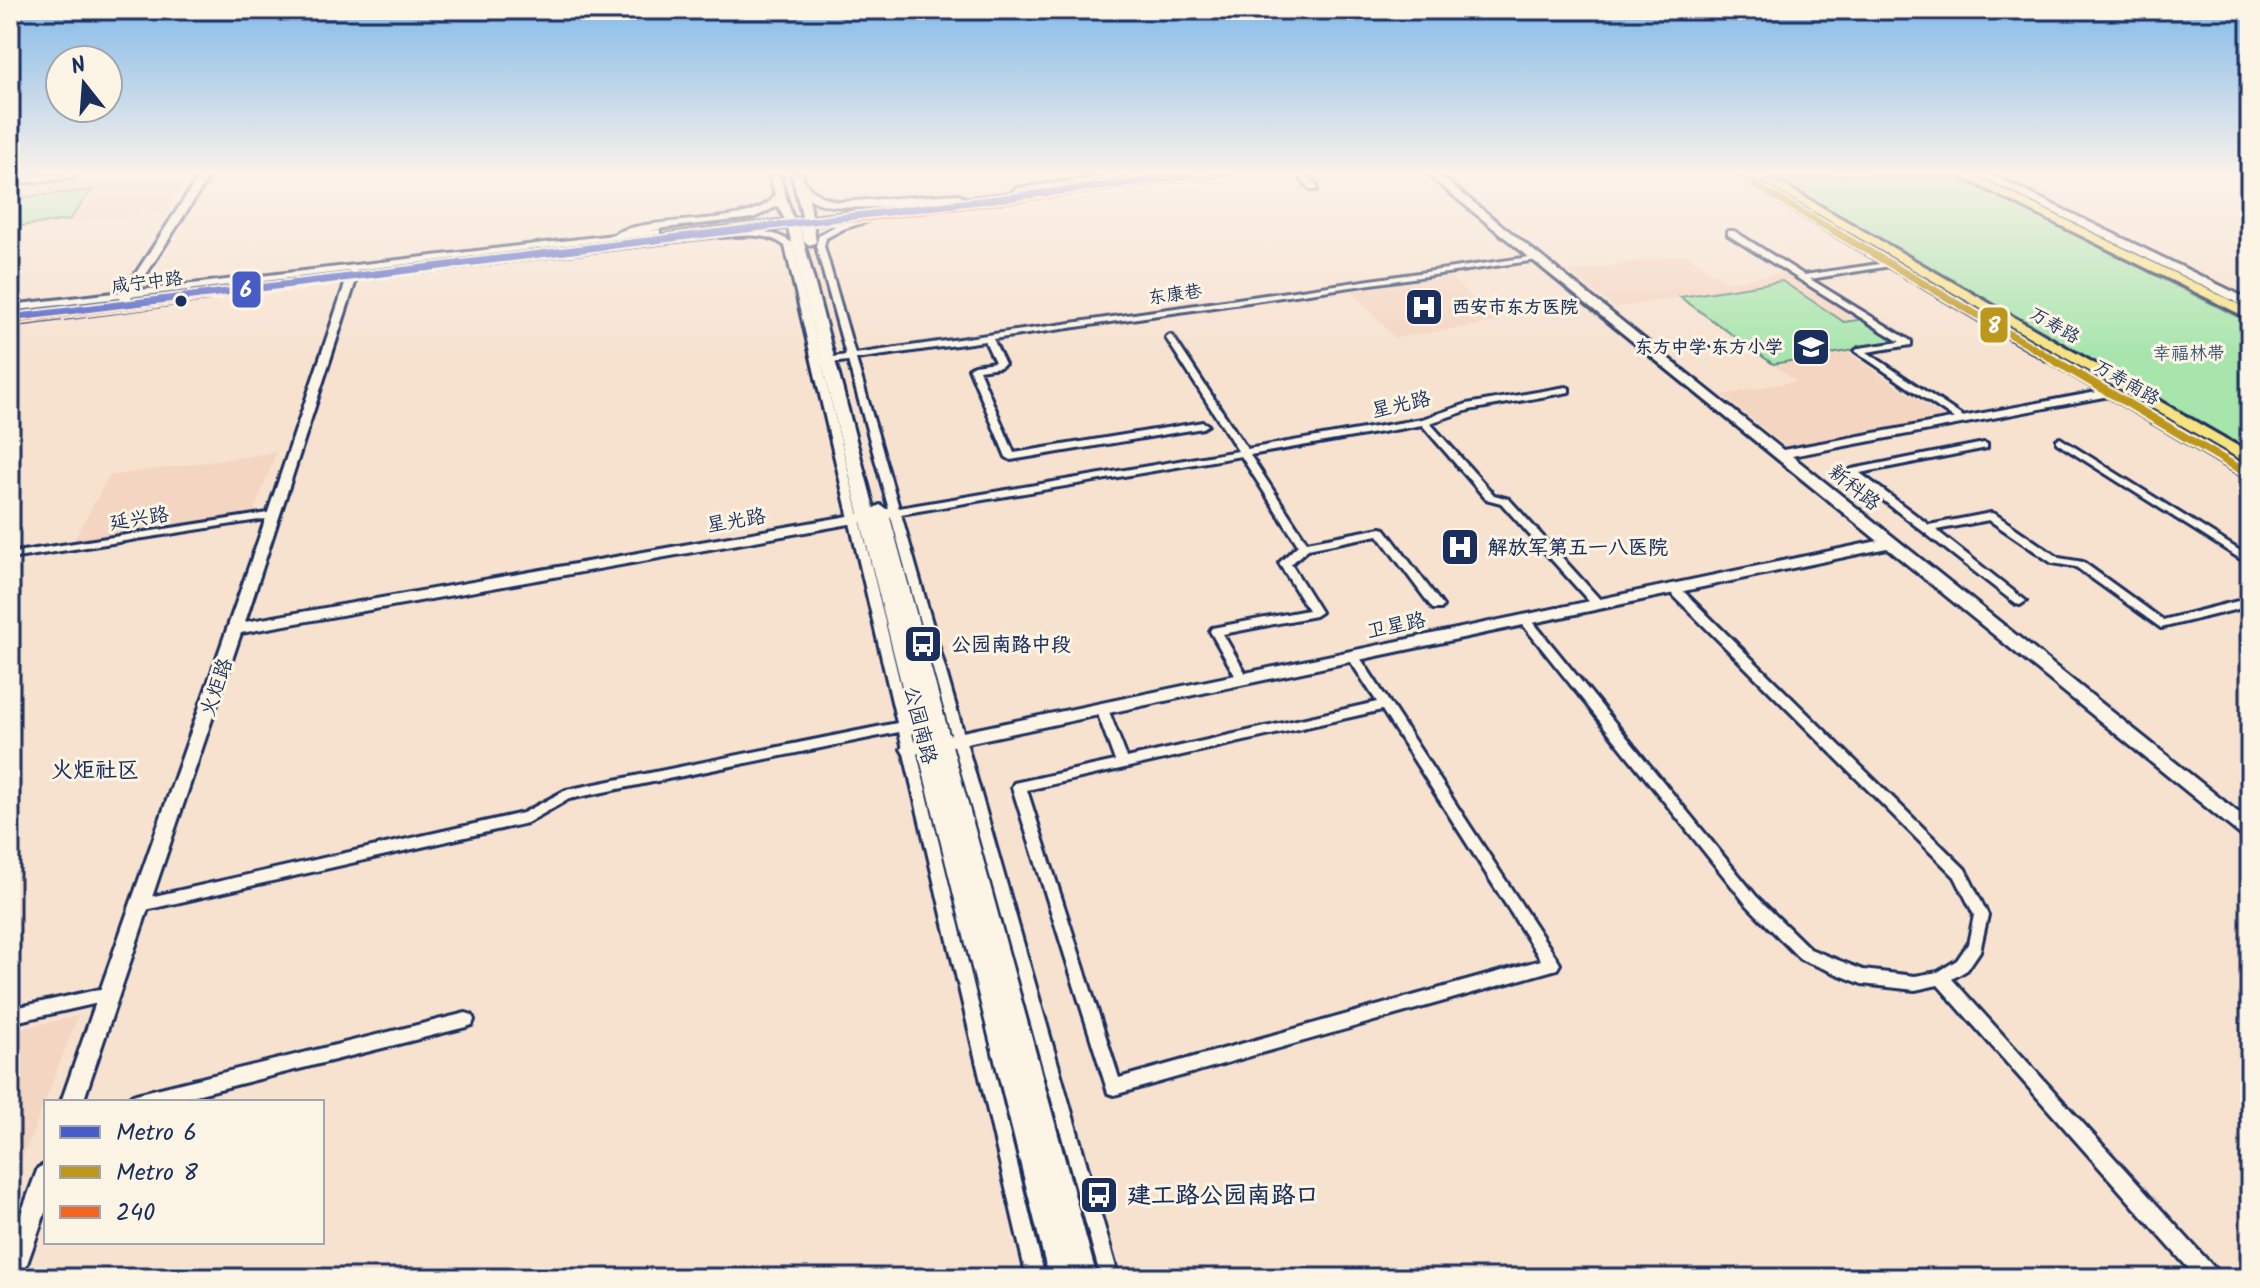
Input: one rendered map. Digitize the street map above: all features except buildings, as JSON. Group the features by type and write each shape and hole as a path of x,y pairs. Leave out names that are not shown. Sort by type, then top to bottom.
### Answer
{"main road":[{"name":"咸宁中路","path":"10,315 127,296 352,276 635,235"},
{"name":"咸宁中路","path":"10,315 705,235"},
{"name":"公园南路","path":"802,235 934,744 1063,1278"},
{"name":"万寿南路","path":"1841,235 2250,475"},
{"name":"万寿路","path":"1861,235 2250,460"},
{"path":"2086,235 2250,315"},
{"path":"2107,235 2250,305"},
{"path":"2129,256 2206,283"},
{"path":"1922,283 2036,337"},
{"name":"公园南路","path":"875,516 912,724 934,744 1083,1278"}],"street":[{"path":"127,296 166,235"},
{"path":"127,296 618,235"},
{"path":"699,236 727,235"},
{"path":"765,235 787,242 834,360"},
{"path":"827,235 820,242 834,360"},
{"name":"新科路","path":"1508,235 2250,832"},
{"path":"1734,235 1908,343 1859,351 1962,420"},
{"name":"东康巷","path":"834,360 1537,258"},
{"path":"1804,277 1890,264"},
{"name":"火炬路","path":"73,1100 236,629 352,276"},
{"path":"988,337 1000,364 974,368 1011,457 1203,425"},
{"path":"1170,338 1304,546"},
{"name":"星光路","path":"236,629 1424,422 1467,407 1566,390"},
{"path":"1782,454 2109,392"},
{"path":"1424,422 1490,497 1505,501 1599,605"},
{"path":"2060,441 2250,562"},
{"path":"1984,446 1852,472 2020,601"},
{"name":"延兴路","path":"10,556 274,515"},
{"path":"1927,529 1991,516 2056,561 2079,564 2161,624 2250,602"},
{"path":"1243,679 1216,631 1315,612 1285,563 1304,546 1381,531 1437,606"},
{"name":"卫星路","path":"934,744 1892,542"},
{"path":"1525,620 1751,900 1805,954 1862,977 1915,983 1941,978 1962,965 1975,946 1981,915 1960,873 1674,589"},
{"path":"1353,656 1385,705 1552,964 1114,1087 1019,787 1385,705"},
{"path":"1102,709 1123,764"},
{"path":"141,905 527,818 566,795 912,724"},
{"path":"934,744 1036,1278"},
{"path":"934,744 1110,1278"},
{"path":"1941,978 2210,1278"},
{"path":"10,1016 110,994"},
{"path":"144,1100 466,1020"},
{"path":"10,1278 44,1182"}],"shaded area":[{"name":"东方中学·东方小学","path":"1686,254 1727,282 1789,272 1900,342 1847,352 1948,420 1789,449 1722,395 1796,381 1680,297 1616,308 1569,272"},
{"name":"西安市东方医院","path":"1450,277 1499,322 1395,338 1351,291"},
{"path":"276,452 254,512 74,540 109,476"},
{"path":"78,1016 10,1191 10,1031"}],"green space":[{"name":"幸福林带","path":"1875,235 2075,235 2250,323 2250,450"},
{"path":"1782,281 1844,322 1864,319 1900,342 1773,364 1680,297"}],"metro line":[{"name":"6","path":"10,318 696,235"},
{"name":"8","path":"1841,235 2250,475"}],"transit line":[{"name":"240","path":"10,322 704,235"}],"place":[{"name":"西安市东方医院","path":"1424,307"},
{"name":"东方中学·东方小学","path":"1811,347"},
{"name":"解放军第五一八医院","path":"1460,547"},
{"name":"公园南路中段","path":"923,644"},
{"name":"建工路公园南路口","path":"1099,1195"}],"district":[{"name":"火炬社区","path":"95,769"}]}
